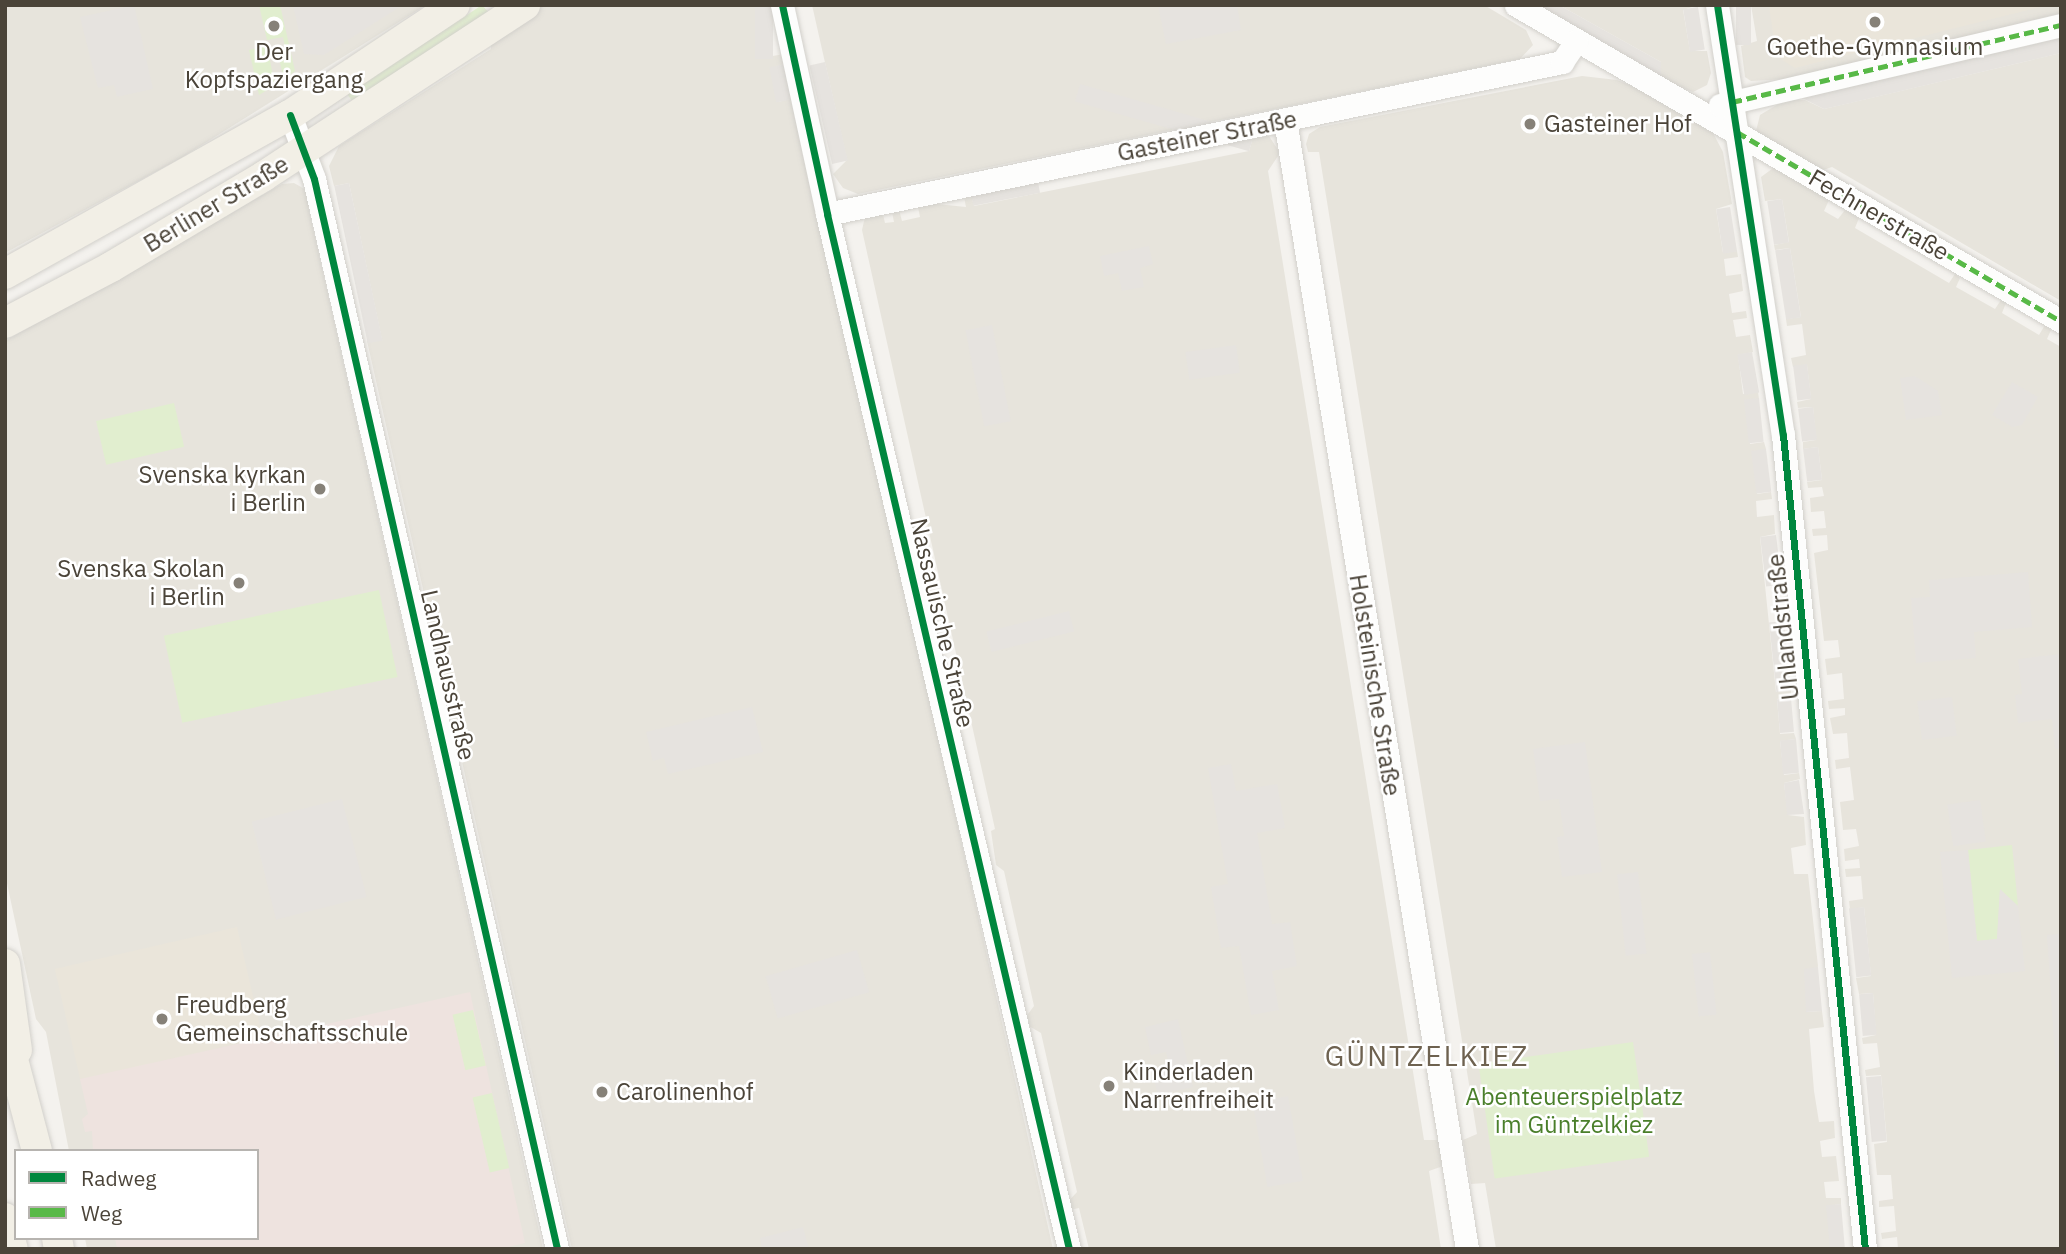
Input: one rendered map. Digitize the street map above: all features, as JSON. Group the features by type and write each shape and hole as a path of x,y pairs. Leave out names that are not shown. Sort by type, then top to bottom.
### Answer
{"main road":[{"name":"Berliner Straße","path":"5,274 290,115 455,5"},
{"name":"Berliner Straße","path":"5,323 111,267 304,150 525,5"},
{"path":"5,964 22,1089"},
{"path":"5,1029 37,1149"},
{"path":"5,1218 13,1249"}],"street":[{"name":"Nassauische Straße","path":"782,5 827,214 1069,1249"},
{"name":"Fechnerstraße","path":"1516,5 2061,321"},
{"name":"Uhlandstraße","path":"1717,5 1783,435 1865,1249"},
{"path":"1697,109 2061,25"},
{"name":"Gasteiner Straße","path":"827,214 1562,62 1576,41"},
{"name":"Landhausstraße","path":"290,115 304,150 452,776 557,1249"},
{"name":"Holsteinische Straße","path":"1285,120 1467,1249"}],"shaded area":[{"path":"5,5 426,5 181,158 5,253"},
{"path":"134,5 153,89 117,97 114,85 98,88 80,17"},
{"path":"293,5 403,5 324,55 304,54"},
{"path":"541,5 755,5 767,57 784,54 778,102 794,98 1053,1249 572,1249 367,341 382,340 349,183 334,186 329,166 339,146 491,49 491,43 530,19 527,13"},
{"path":"755,5 773,5 773,59 755,59"},
{"path":"812,5 1484,5 1526,30 1533,45 1520,59 858,194 843,188 833,174 847,160"},
{"path":"1158,5 1237,5 1241,30 1166,44"},
{"path":"1531,5 1559,5 1661,62 1661,80"},
{"path":"1559,5 1698,5 1683,10 1690,51 1707,51 1711,73 1707,85 1693,92 1661,80 1661,62"},
{"path":"1736,5 1751,5 1751,45 1736,45"},
{"name":"Goethe-Gymnasium","path":"1751,5 2061,5 2061,13 1801,78 1751,81 1745,77 1741,46 1757,41"},
{"name":"Goethe-Gymnasium","path":"1769,5 2048,5 1795,68 1776,56"},
{"path":"1698,7 1705,49 1690,52 1683,9"},
{"path":"2061,38 2061,53 1846,104 1824,109 1802,98"},
{"path":"2061,53 2061,301 1832,167 1820,171 1756,131 1760,115 1785,100 1805,100 1824,109"},
{"path":"825,62 848,160 832,164 809,66"},
{"path":"786,64 793,99 776,103 769,67"},
{"path":"1582,76 1617,80 1640,89 1713,133 1723,152 1732,204 1716,209 1723,253 1737,251 1738,257 1724,259 1726,276 1741,274 1743,291 1729,294 1732,313 1746,311 1747,318 1733,320 1736,337 1750,335 1753,352 1738,355 1743,394 1758,392 1759,399 1745,402 1750,444 1764,442 1766,449 1757,494 1771,492 1772,499 1756,501 1757,517 1774,515 1775,534 1760,537 1776,692 1791,690 1791,697 1777,699 1780,734 1794,733 1796,739 1780,741 1784,775 1799,773 1800,779 1784,783 1788,815 1804,817 1806,845 1791,848 1794,874 1808,874 1818,966 1806,1012 1822,1011 1824,1027 1809,1029 1814,1091 1819,1122 1834,1121 1835,1138 1820,1141 1822,1157 1836,1156 1839,1181 1824,1182 1826,1198 1841,1198 1841,1204 1827,1206 1831,1249 1496,1249 1485,1183 1471,1184 1463,1140 1477,1134 1319,152 1308,152 1306,144 1309,134 1320,127"},
{"path":"1080,84 1254,134 1249,151 1075,101"},
{"path":"1254,134 1269,136 1280,153 1268,171 1424,1140 1439,1140 1443,1166 1429,1171 1441,1249 1089,1249 1079,1208 1065,1211 1064,1206 1077,1192 1041,1033 1022,1022 1034,1006 1004,871 996,865 991,831 995,829 862,230 865,217 882,210 885,223 894,222 891,207 898,206 902,221 920,217 917,202 966,207 963,192 970,190 974,206 1249,151"},
{"path":"1776,166 1830,198 1824,211 1838,219 1845,210 1859,218 1855,228 1949,283 1955,274 1960,278 1956,287 1995,309 2001,300 2006,303 2002,313 2039,335 2045,325 2051,330 2047,339 2061,347 2061,1249 1898,1249 1897,1237 1882,1239 1881,1233 1896,1231 1894,1206 1879,1207 1879,1201 1893,1199 1891,1175 1877,1175 1874,1144 1887,1142 1881,1075 1866,1076 1865,1070 1880,1067 1877,1043 1863,1044 1862,1038 1876,1035 1873,993 1859,994 1856,978 1871,976 1864,907 1850,910 1849,901 1863,899 1861,876 1846,877 1845,869 1860,868 1859,859 1845,861 1844,849 1859,846 1856,829 1843,830 1840,802 1854,800 1850,767 1836,769 1835,760 1849,758 1847,733 1833,734 1830,718 1845,715 1845,708 1829,709 1828,701 1844,699 1842,673 1827,675 1825,659 1840,657 1838,640 1824,641 1814,553 1828,550 1827,535 1813,536 1812,529 1826,528 1824,511 1811,512 1810,498 1824,496 1822,487 1808,488 1807,482 1822,480 1818,447 1803,449 1803,442 1816,440 1813,407 1798,408 1797,402 1811,399 1807,365 1793,367 1791,358 1806,355 1802,324 1787,326 1786,319 1801,317 1790,248 1775,250 1774,245 1789,242 1782,199 1765,201 1761,177"},
{"path":"1037,177 1040,193 973,206 970,190"},
{"path":"294,183 308,191 314,204 308,206 409,654 415,654 418,668 413,671 543,1249 87,1249 85,1240 259,1240 259,1149 69,1149 46,1032 36,1019 5,874 5,341 282,184"},
{"path":"349,183 382,340 368,344 334,186"},
{"path":"1782,199 1789,242 1774,245 1767,201"},
{"path":"1730,207 1737,251 1723,254 1716,209"},
{"path":"1149,246 1153,264 1140,268 1144,287 1122,291 1118,273 1104,276 1100,256"},
{"path":"1790,248 1801,317 1786,319 1775,250"},
{"path":"992,325 1011,421 984,426 965,330"},
{"path":"1236,345 1240,373 1189,380 1185,352"},
{"path":"1752,352 1759,392 1744,395 1737,355"},
{"path":"1807,364 1811,399 1797,400 1793,366"},
{"path":"1915,376 1938,391 1942,415 1906,420 1900,378"},
{"path":"2012,382 2038,397 2022,425 2012,427 1992,415"},
{"path":"1759,398 1764,442 1749,443 1744,400"},
{"path":"1813,407 1817,440 1802,442 1798,409"},
{"path":"1818,447 1822,480 1807,482 1803,449"},
{"path":"1766,449 1771,492 1756,494 1751,451"},
{"path":"1776,535 1782,585 1766,587 1760,537"},
{"path":"2028,572 2032,627 1974,632 1976,658 1916,663 1911,598 1930,597 1929,580"},
{"path":"1069,611 1074,631 992,652 987,632"},
{"path":"1784,621 1791,691 1776,692 1769,623"},
{"path":"2061,654 2061,749 2055,749 2052,719 2018,723 2015,695 2022,694 2018,659"},
{"path":"1952,697 1957,736 1922,740 1917,701"},
{"path":"1791,698 1794,732 1780,733 1777,699"},
{"path":"752,707 763,752 668,774 664,758 653,761 646,732"},
{"path":"1796,739 1799,773 1783,774 1780,740"},
{"path":"1585,742 1602,872 1562,877 1557,837 1564,836 1559,799 1540,801 1533,749"},
{"path":"1231,764 1236,791 1277,784 1285,828 1257,833 1272,924 1290,922 1297,966 1272,971 1279,1010 1251,1015 1239,946 1221,948 1211,887 1228,884 1208,768"},
{"path":"1799,780 1804,814 1787,815 1784,783"},
{"path":"342,799 366,897 276,919 252,821"},
{"path":"1980,800 1986,842 1953,846 1947,805"},
{"path":"1968,850 1977,941 1997,939 2000,889 2018,906 2025,971 1952,978 1940,852"},
{"path":"1638,872 1647,954 1626,956 1617,874"},
{"path":"1864,907 1871,976 1856,977 1849,909"},
{"name":"Freudberg Gemeinschaftsschule","path":"237,927 263,1038 80,1080 55,969"},
{"path":"2061,934 2061,1071 2056,1071 2047,935"},
{"path":"857,950 869,992 778,1018 766,976"},
{"path":"1710,952 1717,1015 1699,1017 1692,954"},
{"path":"1818,967 1822,1011 1806,1012 1804,969"},
{"path":"470,992 525,1243 499,1249 117,1249 115,1240 259,1240 259,1149 93,1149 92,1131 85,1132 82,1119 88,1114 80,1079"},
{"path":"1873,993 1877,1035 1863,1036 1859,994"},
{"path":"1178,1019 1193,1087 1158,1095 1153,1075 1170,1070 1166,1052 1151,1055 1145,1027"},
{"path":"1881,1076 1887,1141 1872,1142 1866,1077"},
{"path":"1288,1096 1303,1181 1267,1187 1253,1102"},
{"path":"1841,1204 1845,1248 1830,1249 1826,1205"},
{"path":"803,1227 809,1249 762,1249 760,1238"}],"green space":[{"path":"259,5 280,5 295,71 284,79 279,59 287,57 283,37 267,40"},
{"path":"482,5 490,14 353,102 347,94"},
{"path":"267,46 275,85 259,95 249,50"},
{"path":"174,403 184,447 106,465 96,421"},
{"path":"379,590 398,677 182,723 164,636"},
{"path":"2012,845 2018,906 2000,890 1997,939 1977,941 1968,850"},
{"path":"473,1010 486,1066 465,1070 453,1015"},
{"name":"Abenteuerspielplatz im Güntzelkiez","path":"1633,1042 1649,1157 1495,1179 1479,1064"},
{"path":"492,1093 509,1168 490,1173 473,1097"}],"marked path":[{"path":"1732,102 2061,25"},
{"path":"1737,132 2061,321"}],"cycle path":[{"path":"782,5 827,214 1069,1249"},
{"path":"1717,5 1783,435 1865,1249"},
{"path":"290,115 314,179 557,1249"}],"place":[{"name":"Goethe-Gymnasium","path":"1875,22"},
{"name":"Der Kopfspaziergang","path":"274,26"},
{"name":"Gasteiner Hof","path":"1530,124"},
{"name":"Svenska kyrkan i Berlin","path":"320,489"},
{"name":"Svenska Skolan i Berlin","path":"239,583"},
{"name":"Freudberg Gemeinschaftsschule","path":"162,1019"},
{"name":"Kinderladen Narrenfreiheit","path":"1109,1086"},
{"name":"Carolinenhof","path":"602,1092"}],"district":[{"name":"GÜNTZELKIEZ","path":"1427,1056"}]}
